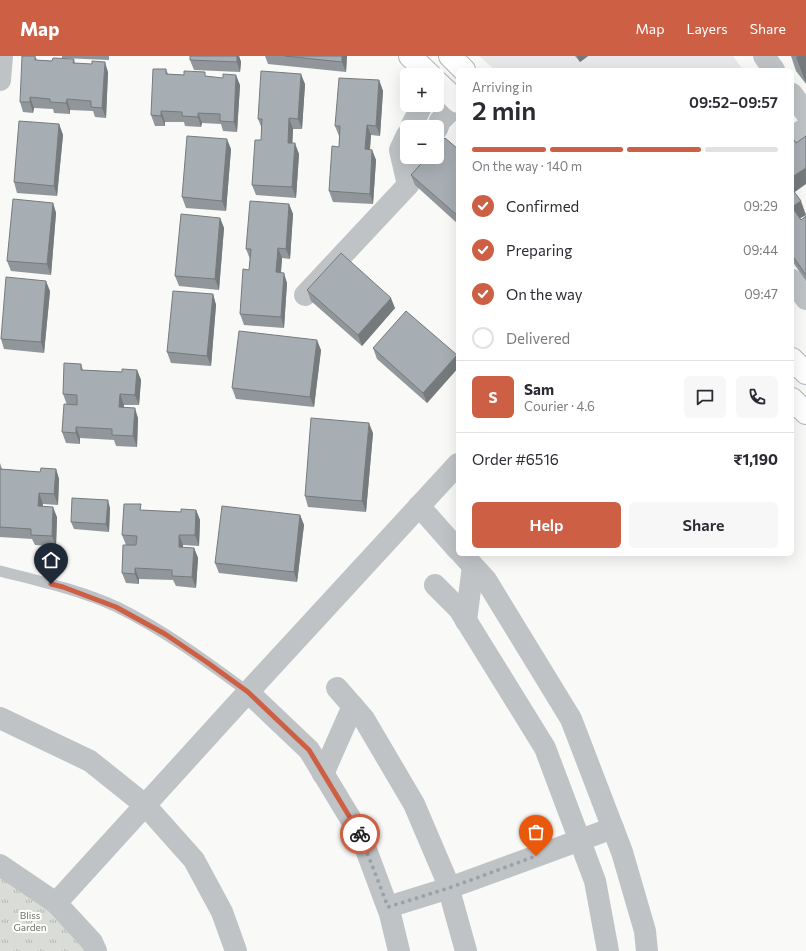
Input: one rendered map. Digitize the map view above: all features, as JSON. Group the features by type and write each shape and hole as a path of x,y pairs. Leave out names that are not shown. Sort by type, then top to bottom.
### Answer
{"street":[{"path":"0,80 2,56"},
{"path":"410,56 451,80 440,120"},
{"path":"764,56 773,68"},
{"path":"794,97 806,113"},
{"path":"794,137 806,128"},
{"path":"403,164 408,185"},
{"path":"305,295 408,185 420,164"},
{"path":"794,283 806,299"},
{"path":"794,361 806,373"},
{"path":"794,401 806,413"},
{"path":"56,904 248,692 456,466"},
{"path":"419,506 456,548"},
{"path":"466,621 468,560"},
{"path":"468,560 486,580 571,719 622,852 645,931 647,951"},
{"path":"434,585 459,609 544,748 595,881 608,951"},
{"path":"337,688 364,719 414,804 446,878 466,951"},
{"path":"248,692 309,750 361,836 388,907 399,951"},
{"path":"323,774 353,706"},
{"path":"0,718 90,761 145,805 194,860 222,912 236,951"},
{"path":"388,907 449,888 613,828"},
{"path":"0,865 56,904 92,942 96,951"}],"lane":[{"path":"0,571 63,587 116,607 165,634 248,692"}],"shaded area":[{"path":"479,56 733,56 742,68 493,68"}],"green space":[{"name":"Bliss Garden","path":"0,865 96,951 0,951"}],"building":[{"path":"22,56 35,56 35,60 52,61 53,58 74,59 73,63 92,64 92,61 105,62 102,108 91,107 91,101 67,99 66,103 50,102 50,99 30,97 30,102 20,102"},
{"path":"190,56 237,56 237,62 190,60"},
{"path":"285,56 342,56 342,62"},
{"path":"153,69 166,69 166,74 184,75 184,71 205,72 205,76 223,78 223,74 236,75 234,122 220,121 220,114 198,113 198,117 182,116 182,112 161,111 161,116 151,115"},
{"path":"261,71 301,74 298,119 289,118 288,143 295,143 292,187 252,185 255,140 261,140 262,119 258,119"},
{"path":"339,78 379,80 376,126 367,125 365,149 372,150 370,194 329,191 332,146 339,147 340,126 335,126"},
{"path":"19,121 59,124 54,186 14,182"},
{"path":"187,136 227,139 222,201 182,197"},
{"path":"806,136 806,168 794,176 794,140 796,143"},
{"path":"445,138 456,147 456,214 411,175 421,164 444,164"},
{"path":"794,192 801,201 794,206"},
{"path":"13,199 53,203 47,264 7,261"},
{"path":"250,201 289,204 286,249 278,248 276,272 284,273 281,317 240,314 243,269 249,270 251,249 246,249"},
{"path":"794,210 801,220 806,216 806,275 794,258"},
{"path":"181,214 220,218 215,279 175,276"},
{"path":"341,253 391,298 358,335 307,290"},
{"path":"6,277 46,281 41,342 1,339"},
{"path":"173,291 213,294 207,356 167,352"},
{"path":"406,311 456,354 456,356 423,393 373,348"},
{"path":"239,331 317,340 310,397 232,388"},
{"path":"64,363 81,364 81,370 122,372 122,369 137,370 135,395 120,394 119,407 135,408 133,436 112,435 112,429 76,427 76,433 62,432 64,404 77,405 77,395 63,394"},
{"path":"311,418 369,423 362,501 305,496"},
{"path":"41,468 56,469 54,494 39,493 38,506 53,507 52,536 31,535 31,529 0,527 0,469 40,472"},
{"path":"72,498 108,500 106,524 71,522"},
{"path":"124,504 141,504 140,510 181,512 181,509 196,510 195,535 179,535 179,547 194,548 192,577 172,576 172,570 135,568 135,574 122,573 123,545 136,545 137,536 122,535"},
{"path":"222,506 300,515 294,572 215,563"}],"way so far":[{"path":"360,834 388,907 449,888 536,856"}],"route":[{"path":"51,584 116,607 165,634 248,692 309,750 360,834"}]}
